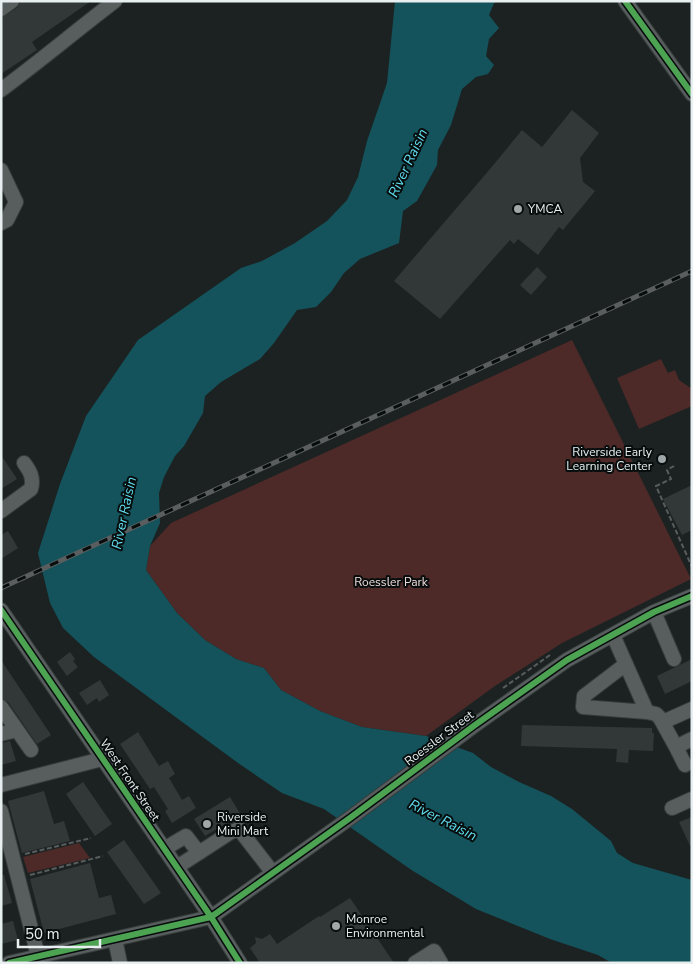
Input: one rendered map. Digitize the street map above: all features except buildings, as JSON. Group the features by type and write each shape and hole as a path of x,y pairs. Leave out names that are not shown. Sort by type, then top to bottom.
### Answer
{"street":[{"path":"1,9 12,1"},
{"path":"1,90 42,60 115,1"},
{"path":"625,1 692,94"},
{"path":"1,170 16,202 7,220 1,224"},
{"path":"1,511 31,489 33,478 24,463"},
{"name":"Roessler Street","path":"211,917 298,856 475,725 568,660 654,612 692,596"},
{"name":"West Front Street","path":"1,610 211,917 240,963"},
{"path":"654,612 674,659"},
{"path":"613,635 647,712"},
{"path":"626,664 584,696 583,707 656,714 685,765"},
{"path":"1,707 31,750"},
{"path":"662,722 692,709"},
{"path":"1,734 17,730"},
{"path":"676,747 692,739"},
{"path":"1,785 102,759"},
{"path":"672,808 692,799"},
{"path":"1,811 38,956"},
{"path":"177,867 231,832 239,829 273,873"},
{"path":"164,849 186,836 199,853"},
{"path":"9,963 211,917"},
{"path":"115,939 120,963"},
{"path":"415,963 438,957"}],"path":[{"path":"674,466 667,470 671,479 656,486 692,567"},
{"path":"497,693 550,655"},
{"path":"13,857 91,838"},
{"path":"18,878 103,856"}],"green space":[{"name":"Roessler Park","path":"572,340 691,579 562,643 495,686 426,736 362,727 320,711 281,690 264,668 236,659 205,640 177,613 146,570 150,546 171,523"},
{"path":"661,359 668,373 675,370 679,380 692,389 692,406 639,429 617,378"},
{"path":"79,843 90,858 28,873 23,857"}],"water":[{"name":"River Raisin","path":"395,1 498,1 494,3 489,15 499,28 489,39 486,56 494,65 488,74 476,77 462,89 451,125 438,150 437,165 417,201 403,211 399,243 360,259 344,273 331,292 316,307 297,310 274,343 260,359 221,382 205,396 203,413 184,446 175,456 164,477 159,493 160,523 150,546 146,570 177,613 205,640 236,659 264,668 281,690 320,711 362,727 426,736 473,753 491,767 551,796 572,809 611,841 617,853 633,863 692,880 692,963 612,963 598,955 550,939 476,909 413,871 324,809 282,793 238,763 94,657 63,628 50,603 38,553 60,484 86,416 138,340 241,268 262,261 295,243 327,221 347,200 358,177 367,141 387,83"}],"railway":[{"path":"1,588 692,271"}],"cycle path":[{"path":"625,1 692,94"},
{"path":"9,963 211,917 567,660 654,612 692,596"},
{"path":"1,610 211,917 240,963"}],"place":[{"name":"YMCA","path":"518,209"},
{"name":"Riverside Early Learning Center","path":"662,459"},
{"name":"Riverside Mini Mart","path":"207,824"},
{"name":"Monroe Environmental","path":"336,926"}]}
